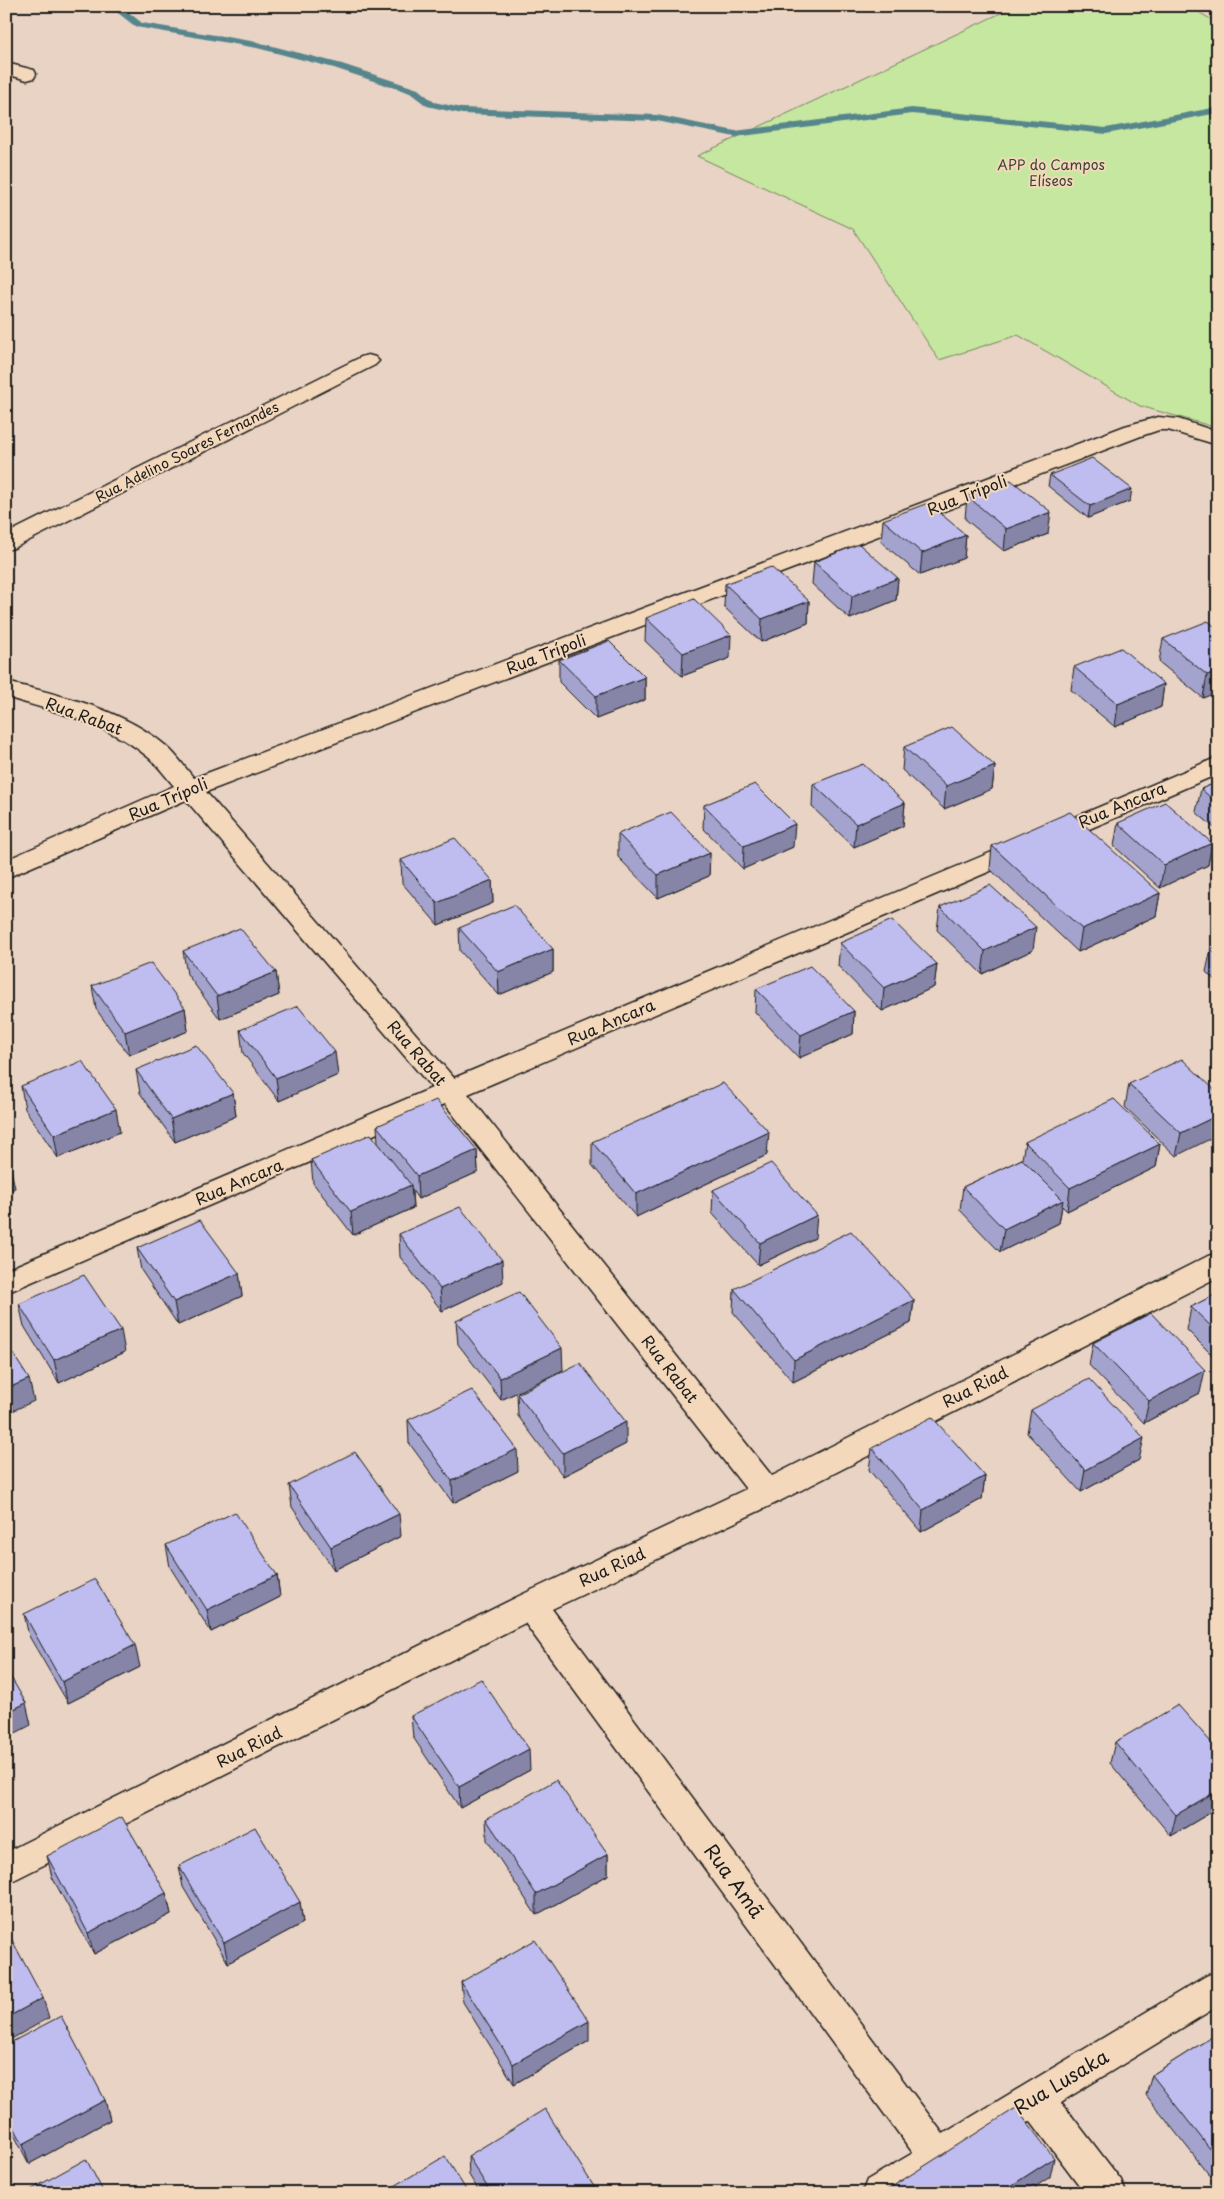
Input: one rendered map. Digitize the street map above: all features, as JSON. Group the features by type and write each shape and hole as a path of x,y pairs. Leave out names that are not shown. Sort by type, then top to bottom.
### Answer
{"street":[{"path":"6,68 27,74"},
{"name":"Rua Adelino Soares Fernandes","path":"6,543 368,361"},
{"name":"Rua Trípoli","path":"6,870 188,789 1089,449 1133,430 1158,423 1170,424 1218,439"},
{"name":"Rua Rabat","path":"6,689 111,723 136,735 159,754 450,1091 767,1493"},
{"name":"Rua Ancara","path":"6,1282 1218,765"},
{"name":"Rua Riad","path":"6,1869 530,1605 767,1493 1218,1264"},
{"name":"Rua Amã","path":"530,1605 938,2157"},
{"name":"Rua Lusaka","path":"880,2193 1218,1987"},
{"path":"1035,2098 1108,2193"}],"green space":[{"name":"APP do Campos Elíseos","path":"1016,6 1187,6 1218,23 1218,428 1140,406 1018,335 939,360 853,229 697,156"}],"building":[{"path":"1092,458 1132,489 1090,506 1050,475"},
{"path":"1011,480 1051,512 1006,529 967,496"},
{"path":"928,503 966,535 922,553 883,520"},
{"path":"859,544 898,578 852,596 814,562"},
{"path":"771,567 809,601 762,619 725,584"},
{"path":"694,599 731,635 683,653 646,618"},
{"path":"1208,621 1218,629 1218,671 1207,675 1163,639"},
{"path":"609,641 645,677 596,696 559,660"},
{"path":"1121,648 1164,684 1118,704 1074,667"},
{"path":"952,727 995,766 946,786 904,747"},
{"path":"863,764 905,803 856,824 813,784"},
{"path":"1218,782 1218,804 1201,789"},
{"path":"755,784 795,824 744,846 704,805"},
{"path":"1165,802 1212,843 1164,865 1118,823"},
{"path":"671,812 710,853 658,875 618,834"},
{"path":"1070,812 1160,893 1082,929 992,846"},
{"path":"455,838 492,880 437,903 401,860"},
{"path":"990,885 1036,927 985,951 940,907"},
{"path":"514,905 553,949 498,972 459,928"},
{"path":"892,920 937,964 884,988 840,943"},
{"path":"240,928 276,972 217,996 183,951"},
{"path":"1218,946 1218,956 1211,949"},
{"path":"151,963 185,1008 125,1032 92,986"},
{"path":"810,966 854,1011 801,1035 756,989"},
{"path":"298,1006 335,1052 276,1078 240,1030"},
{"path":"196,1045 233,1093 171,1119 136,1070"},
{"path":"1182,1059 1218,1093 1218,1115 1181,1133 1129,1084"},
{"path":"82,1061 116,1109 54,1135 21,1086"},
{"path":"723,1083 769,1132 636,1194 592,1142"},
{"path":"1114,1099 1160,1144 1070,1188 1025,1142"},
{"path":"436,1100 477,1150 417,1176 377,1126"},
{"path":"371,1134 411,1185 351,1212 311,1160"},
{"path":"1022,1159 1063,1200 1004,1229 963,1187"},
{"path":"771,1163 817,1215 760,1243 713,1190"},
{"path":"460,1207 502,1260 440,1289 399,1234"},
{"path":"200,1220 239,1273 174,1302 137,1248"},
{"path":"851,1231 914,1300 794,1360 734,1289"},
{"path":"84,1275 121,1330 54,1360 19,1304"},
{"path":"519,1292 562,1348 500,1378 456,1321"},
{"path":"1218,1293 1218,1333 1191,1307"},
{"path":"1151,1313 1205,1370 1149,1401 1093,1343"},
{"path":"6,1343 29,1379 6,1389"},
{"path":"580,1363 626,1422 563,1453 517,1394"},
{"path":"1089,1379 1144,1438 1085,1470 1031,1410"},
{"path":"472,1390 517,1449 452,1481 408,1420"},
{"path":"932,1417 985,1476 923,1510 872,1448"},
{"path":"355,1452 399,1514 331,1547 289,1485"},
{"path":"235,1512 277,1575 207,1610 166,1545"},
{"path":"95,1579 135,1645 62,1682 24,1614"},
{"path":"6,1669 26,1703 6,1713"},
{"path":"481,1679 529,1749 459,1787 411,1716"},
{"path":"1178,1705 1218,1750 1218,1790 1176,1815 1115,1742"},
{"path":"556,1780 608,1854 536,1894 486,1819"},
{"path":"122,1817 166,1893 88,1933 47,1856"},
{"path":"255,1827 300,1902 224,1943 179,1866"},
{"path":"6,1929 43,1998 6,2018"},
{"path":"535,1940 589,2021 513,2064 461,1982"},
{"path":"61,2016 105,2100 23,2144 6,2112 6,2045"},
{"path":"1218,2033 1218,2159 1152,2075"},
{"path":"1016,2108 1054,2158 1000,2193 882,2193"},
{"path":"545,2109 598,2193 491,2193 468,2156"},
{"path":"445,2156 468,2193 383,2193"},
{"path":"86,2159 104,2193 25,2193"},
{"path":"1034,2185 1040,2193 1022,2193"}],"waterway":[{"path":"114,6 139,25 257,45 338,66 414,91 431,104 462,111 657,118 735,134 912,111 1106,131 1218,110"}]}
